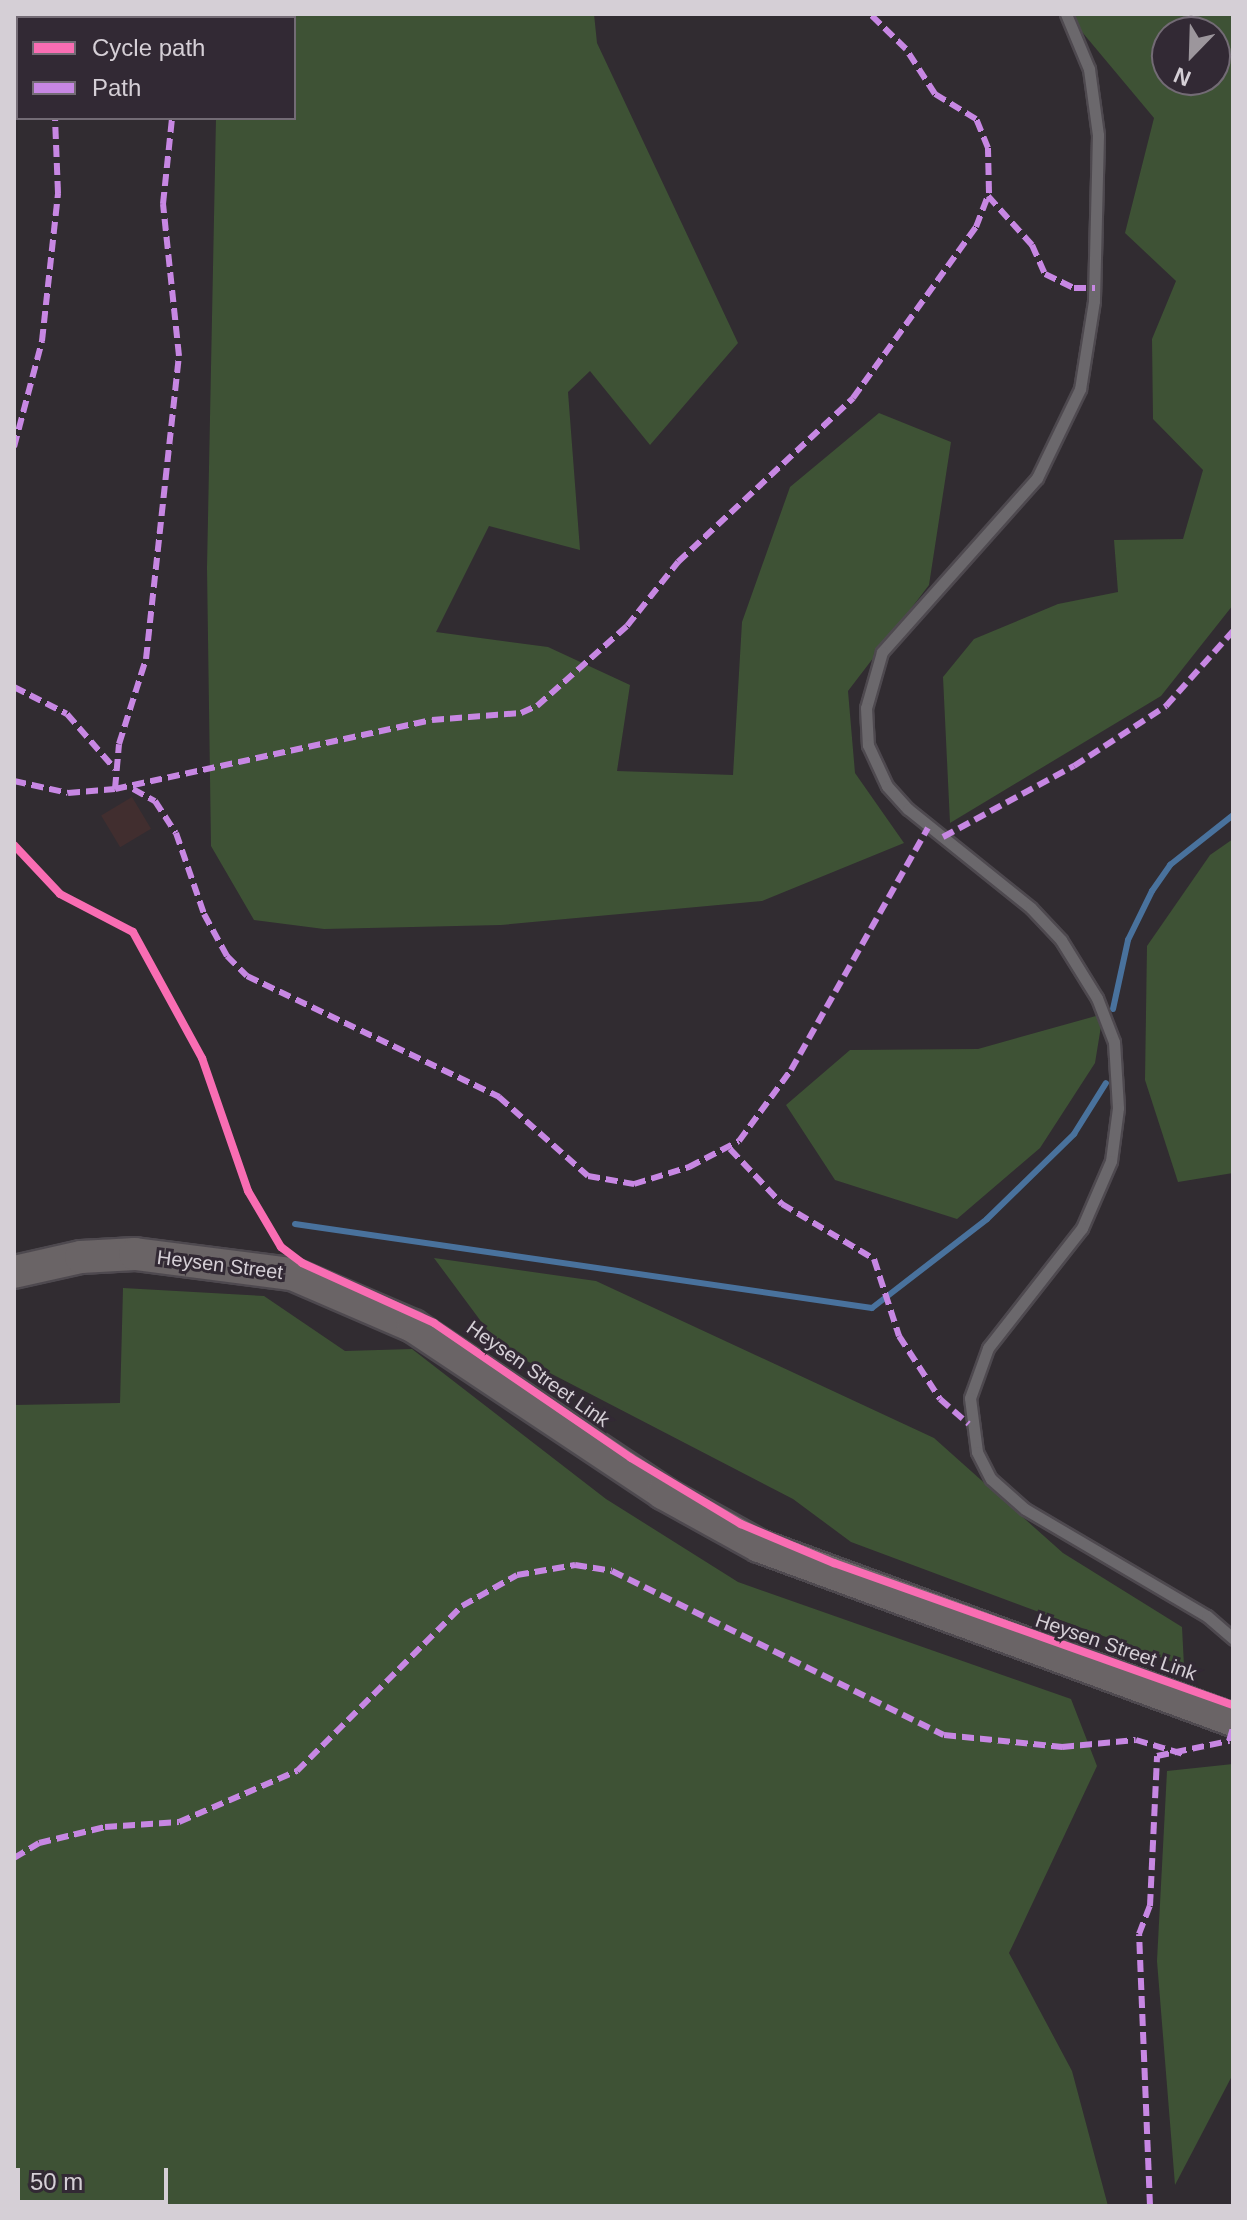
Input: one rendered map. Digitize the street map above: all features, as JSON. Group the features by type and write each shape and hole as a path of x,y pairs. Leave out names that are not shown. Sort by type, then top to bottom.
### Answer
{"main road":[{"name":"Heysen Street","path":"14,1272 81,1257 135,1254 242,1264 320,1284 462,1354 663,1493 759,1546 1233,1720"}],"lane":[{"path":"1066,14 1089,69 1098,135 1094,301 1080,389 1037,478 882,652 866,708 868,745 887,786 908,809 1031,908 1061,940 1097,998 1114,1042 1118,1108 1111,1161 1082,1228 988,1348 970,1398 977,1452 991,1479 1025,1509 1207,1616 1233,1639"},
{"path":"1233,1700 1233,1711"}],"shaded area":[{"path":"132,797 151,829 120,847 101,816"}],"green space":[{"path":"217,14 594,14 597,43 738,343 650,445 590,371 568,392 580,550 489,526 436,632 548,647 630,685 617,771 733,775 742,622 790,487 879,413 951,442 929,585 848,691 855,773 904,843 762,901 501,925 324,929 254,920 211,846 207,568 216,120 296,120 296,16"},
{"path":"1067,14 1233,14 1233,605 1161,696 950,823 943,677 974,639 1058,604 1118,592 1114,540 1183,539 1203,470 1153,419 1152,339 1176,281 1125,233 1154,118"},
{"path":"1233,839 1233,1173 1178,1182 1145,1080 1147,946 1210,855"},
{"path":"1103,1014 1095,1063 1040,1148 957,1219 835,1180 786,1105 850,1050 978,1049"},
{"path":"434,1258 596,1281 934,1438 1063,1553 1182,1627 1184,1666 851,1542 793,1499 500,1347"},
{"path":"123,1288 264,1296 345,1351 412,1349 606,1499 738,1582 1071,1699 1097,1766 1009,1953 1072,2071 1108,2206 14,2206 14,1405 120,1403"},
{"path":"1233,1764 1233,2074 1175,2185 1157,1961 1167,1771"}],"waterway":[{"path":"1113,1009 1128,940 1152,891 1170,865 1233,815"},
{"path":"295,1224 872,1308 987,1219 1074,1134 1106,1083"}],"marked path":[{"path":"115,789 432,720 521,713 537,706 627,626 678,562 853,398 976,227 989,193 988,148 976,119 935,94 906,49 870,14"},
{"path":"14,447 42,341 58,193 55,120"},
{"path":"14,781 68,793 115,789 119,744 146,659 179,356 163,204 172,120"},
{"path":"988,196 1032,245 1045,274 1074,288 1095,288"},
{"path":"943,837 1074,766 1166,706 1233,631"},
{"path":"14,687 67,714 115,769"},
{"path":"133,789 155,801 176,833 204,914 227,956 247,976 499,1097 588,1176 634,1184 689,1167 739,1141 791,1070 928,828"},
{"path":"730,1149 782,1204 874,1259 899,1336 940,1399 969,1424"},
{"path":"14,1858 39,1843 105,1827 179,1822 297,1771 462,1606 517,1575 575,1565 612,1571 944,1735 1062,1747 1136,1740 1183,1754"},
{"path":"1150,2206 1139,1934 1150,1906 1157,1756 1229,1741 1233,1728"}],"cycle path":[{"name":"Heysen Street Link","path":"14,845 60,894 133,932 202,1058 248,1191 281,1247 302,1263 434,1323 631,1458 741,1524 834,1563 1233,1705"}]}
